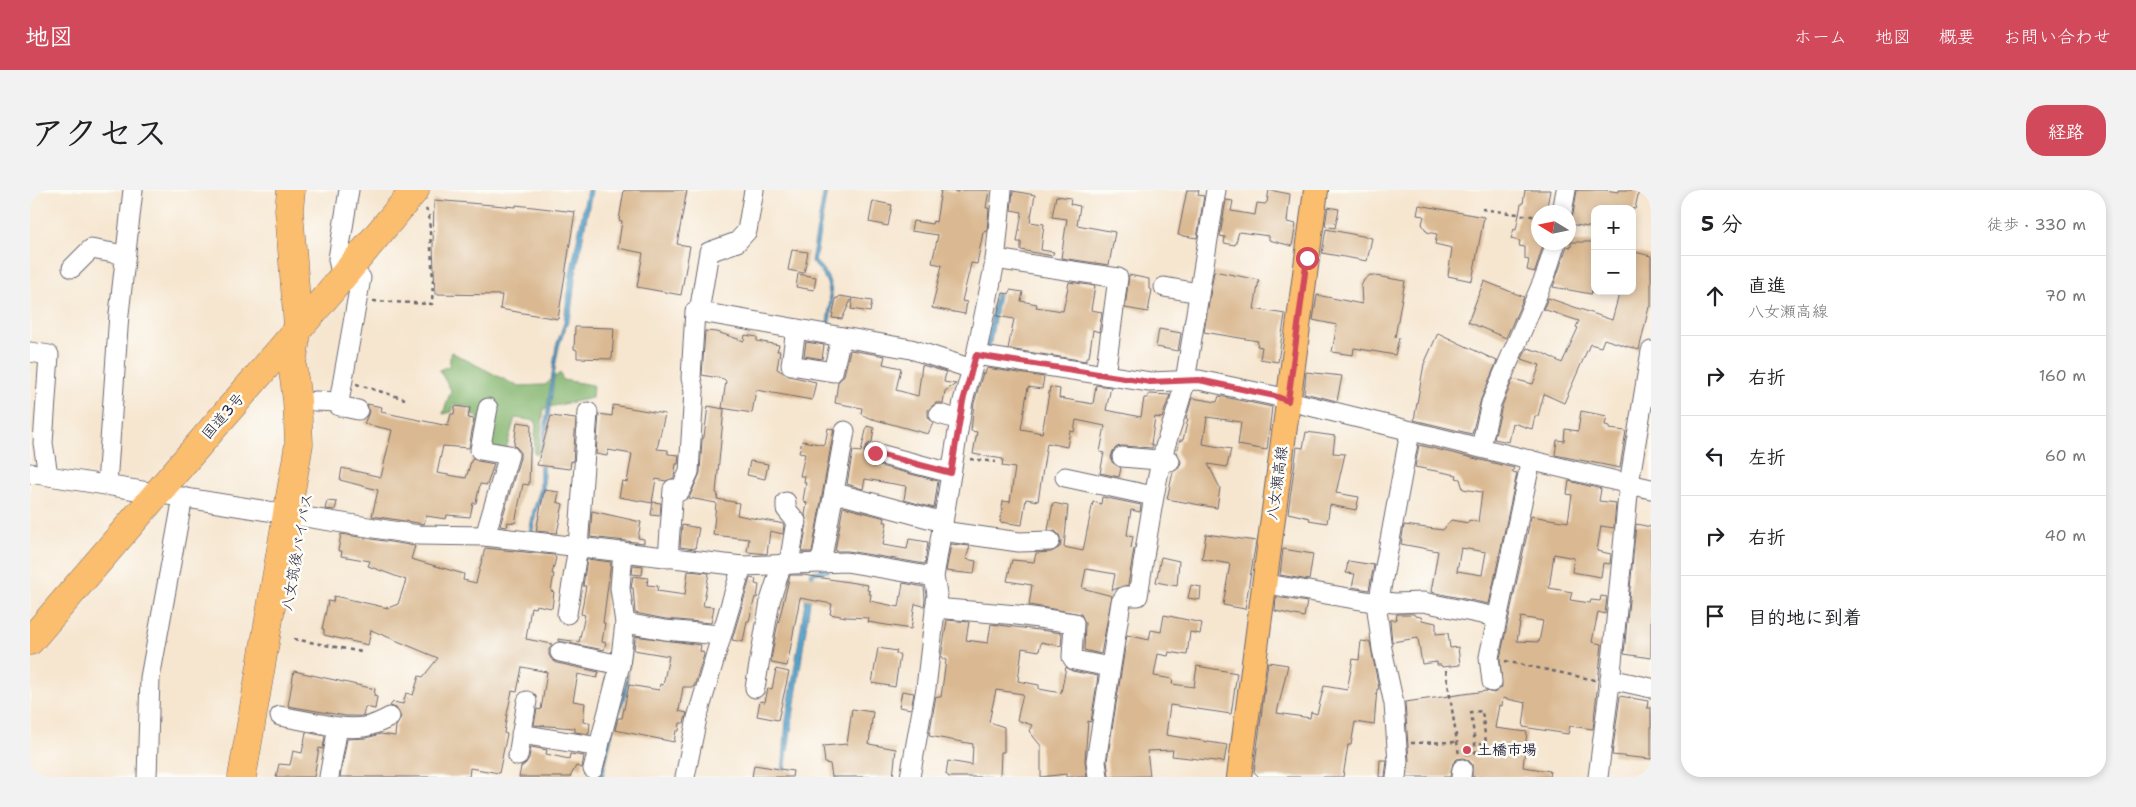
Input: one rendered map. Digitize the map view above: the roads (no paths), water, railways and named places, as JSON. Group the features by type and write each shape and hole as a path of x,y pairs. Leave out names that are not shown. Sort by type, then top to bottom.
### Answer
{"highway":[{"name":"八女筑後バイパス","path":"258,777 295,514 299,444 317,401 292,364 298,327 289,210 291,190"},
{"name":"国道3号","path":"30,641 170,495 241,395 298,327 348,286 419,197"},
{"path":"292,266 304,280 313,284 348,286"},
{"path":"241,395 261,385 272,383 317,401"},
{"name":"八女筑後バイパス","path":"242,777 295,514"}],"main road":[{"name":"八女瀬高線","path":"1239,777 1316,190"}],"street":[{"path":"107,484 125,255 133,190"},
{"path":"317,401 343,380 348,286 338,259 349,190"},
{"path":"699,312 709,252 737,242 747,231 754,190"},
{"path":"910,777 926,688 937,594 934,577 963,401 974,362 995,259 1002,190"},
{"path":"1098,777 1096,761 1121,602 1125,596 1138,596 1153,499 1166,461 1168,436 1180,404 1185,381 1216,190"},
{"path":"1563,205 1566,190"},
{"path":"72,268 91,249 125,255"},
{"path":"1481,447 1492,403 1546,274 1554,250"},
{"path":"995,259 1118,278 1105,375"},
{"path":"1164,287 1199,294"},
{"path":"668,558 673,489 680,491 689,472 694,391 691,368 695,311 974,362 1105,375 1150,382 1199,380 1275,396 1410,432 1481,447 1651,489"},
{"path":"796,329 791,365 800,367 833,372 840,337"},
{"path":"1598,777 1610,681 1629,484 1651,351"},
{"path":"30,352 49,355 39,474 418,535 481,536 742,566 846,562 934,577"},
{"path":"317,401 358,410"},
{"path":"481,536 509,455 480,450 488,408"},
{"path":"567,614 578,547 588,412"},
{"path":"938,414 960,420"},
{"path":"821,563 845,430"},
{"path":"1396,777 1397,744 1394,704 1382,649 1377,610 1410,432"},
{"path":"875,453 952,465"},
{"path":"1122,456 1166,461"},
{"path":"1492,682 1489,658 1496,617 1531,460"},
{"path":"1065,477 1153,499"},
{"path":"150,776 150,678 170,495"},
{"path":"481,536 487,495"},
{"path":"843,495 942,526 1019,542 1050,541"},
{"path":"751,679 770,601 785,564 796,521 786,509 786,502"},
{"path":"594,769 620,666 625,623 620,588 623,552"},
{"path":"685,777 697,718 720,635 742,566"},
{"path":"1273,585 1394,604 1423,602 1496,617"},
{"path":"935,608 1017,615 1074,623 1072,657 1074,660 1110,668"},
{"path":"625,623 665,630 720,635"},
{"path":"560,652 620,666"},
{"path":"1610,681 1651,688"},
{"path":"518,756 527,700"},
{"path":"280,716 338,727 356,728 374,726 390,717"},
{"path":"329,777 338,727"},
{"path":"521,734 599,747"}],"water":[{"path":"587,190 592,190 575,278 571,313 559,346 556,362 544,453 544,489 536,512 532,536 529,535 533,511 540,489 540,459 556,346 564,323 570,276"},
{"path":"824,190 827,190 815,261 827,276 832,292 829,328 826,328 830,300 827,284 824,277 811,262"},
{"path":"995,294 999,294 989,353 985,352"},
{"path":"828,567 829,572 814,574 784,777 782,777 786,721 810,572"},
{"path":"633,633 626,694 613,731 603,777 599,777 615,713 623,695"}],"place":[{"name":"土橋市場","path":"1467,750"}]}
